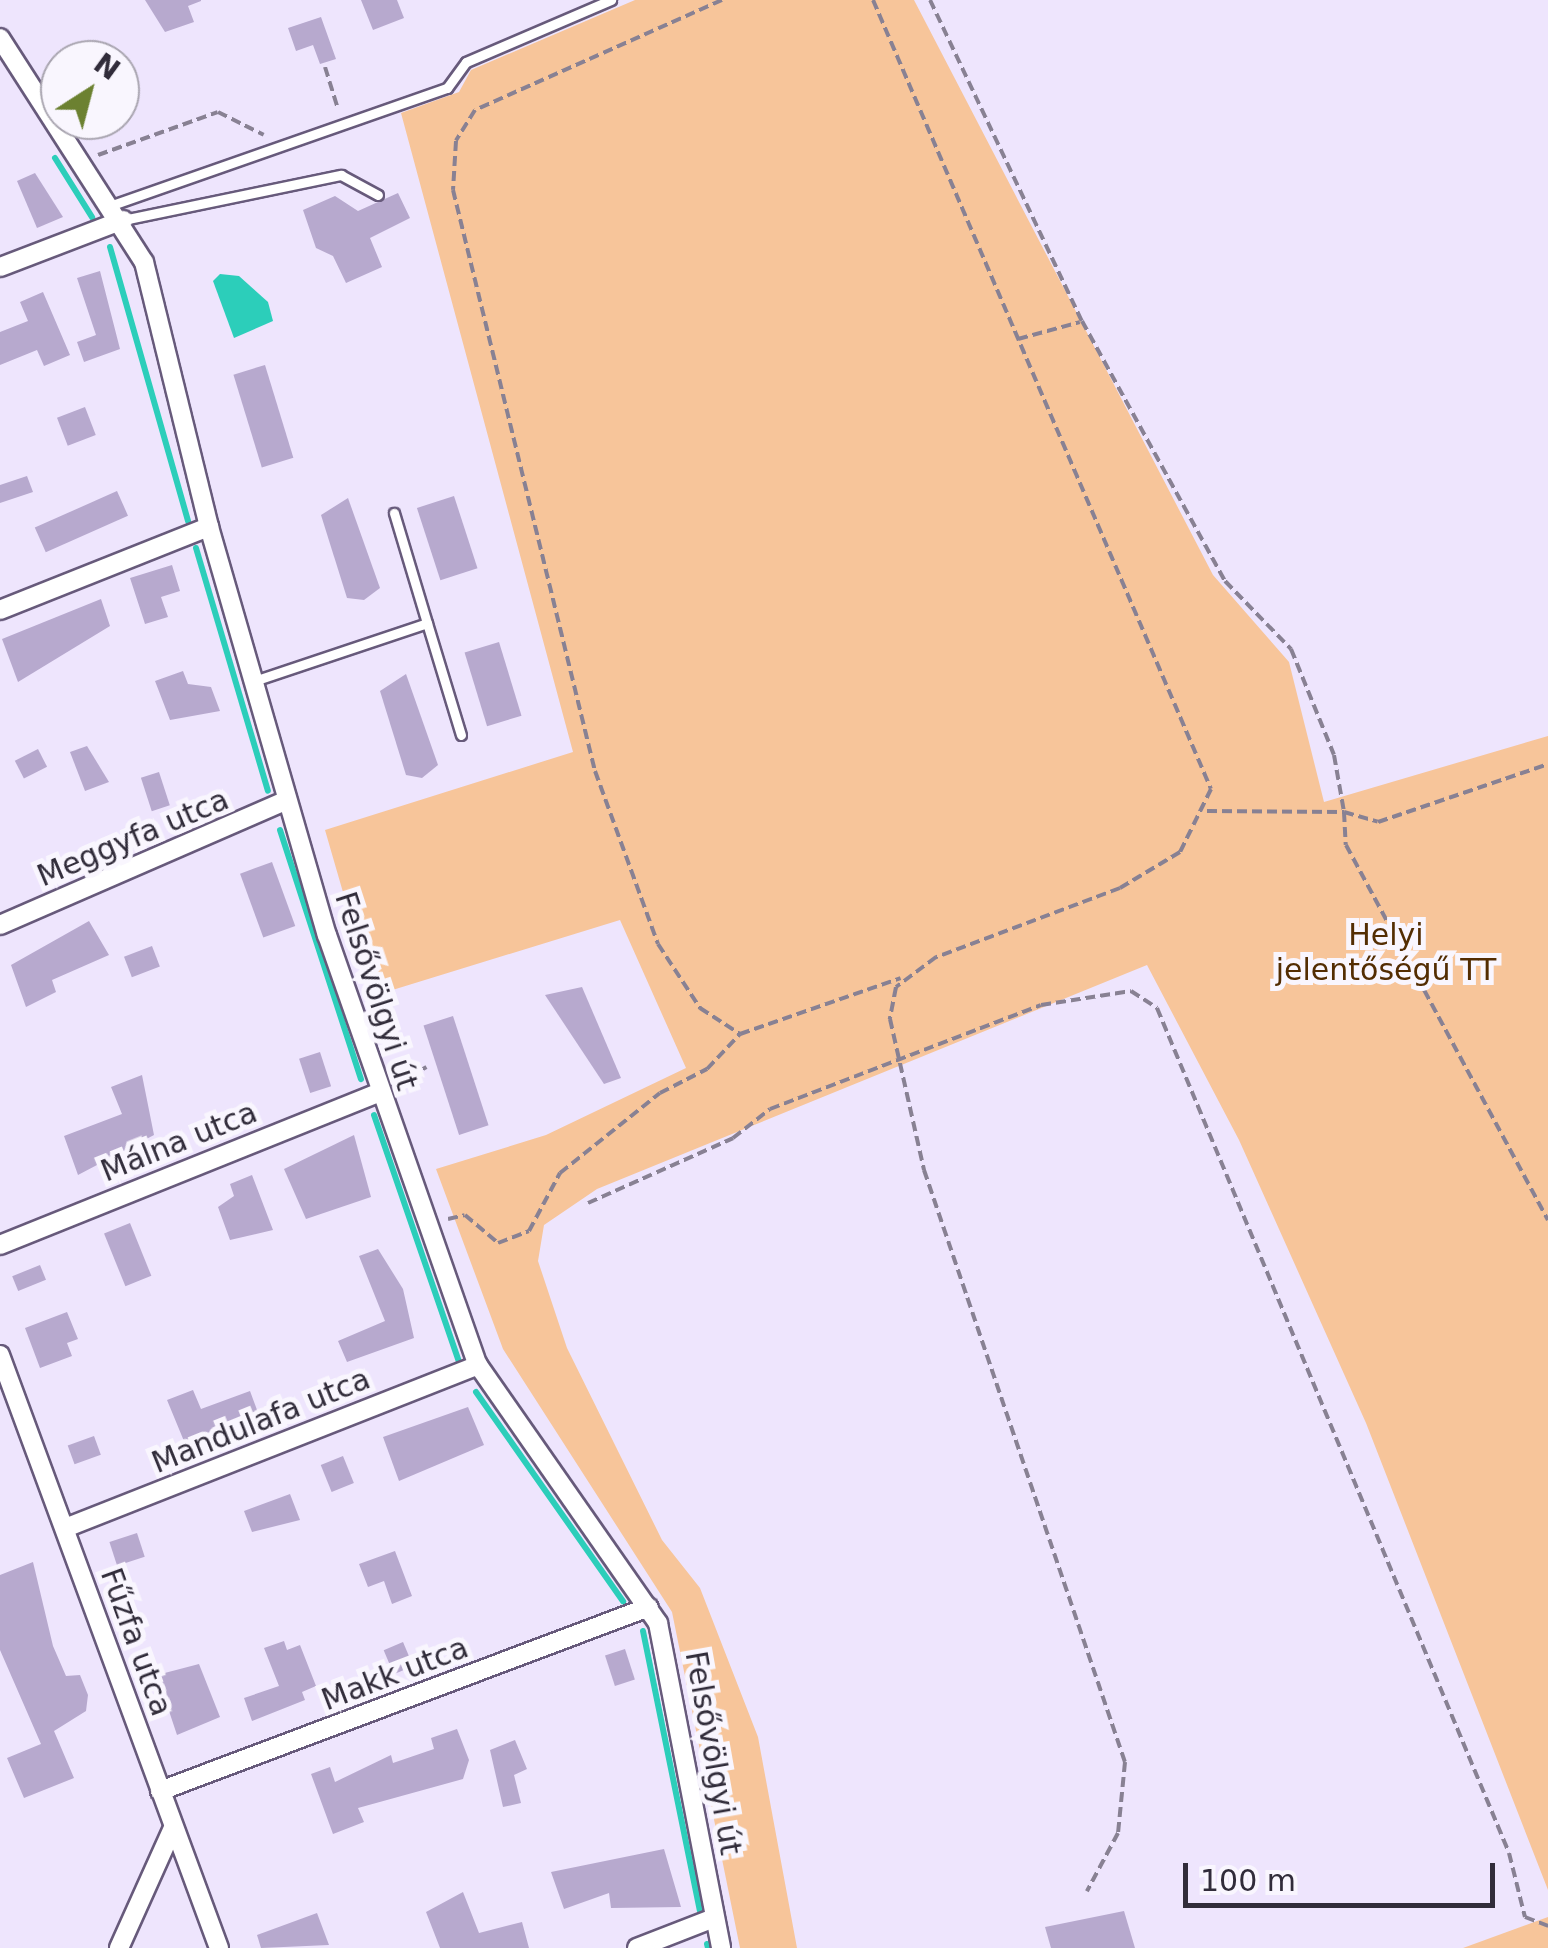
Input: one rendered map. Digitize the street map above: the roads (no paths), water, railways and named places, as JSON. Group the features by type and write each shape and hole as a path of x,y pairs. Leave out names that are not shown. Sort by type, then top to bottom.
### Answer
{"street":[{"name":"Felsővölgyi út","path":"0,38 119,212 158,304 208,527 287,800 378,1091 478,1365 650,1607 674,1678 721,1948"},
{"path":"0,267 119,212"},
{"path":"0,610 208,527"},
{"name":"Meggyfa utca","path":"0,925 287,800"},
{"name":"Málna utca","path":"0,1245 378,1091"},
{"name":"Fűzfa utca","path":"0,1355 219,1948"},
{"name":"Mandulafa utca","path":"65,1528 478,1365"},
{"name":"Makk utca","path":"160,1792 650,1607"},
{"path":"120,1948 172,1828"},
{"path":"637,1948 714,1918"}],"lane":[{"path":"119,212 447,88 466,62 611,0"},
{"path":"119,212 342,174 378,195"},
{"path":"394,513 461,735"},
{"path":"252,682 427,623"}],"waterway":[{"path":"55,158 92,217"},
{"path":"110,247 188,521"},
{"path":"196,548 268,791"},
{"path":"280,830 361,1079"},
{"path":"374,1115 459,1362"},
{"path":"476,1392 623,1601"},
{"path":"643,1631 700,1910"},
{"path":"707,1944 708,1948"}],"park label":[{"name":"Helyi jelentőségű TT","path":"1386,952"}]}
